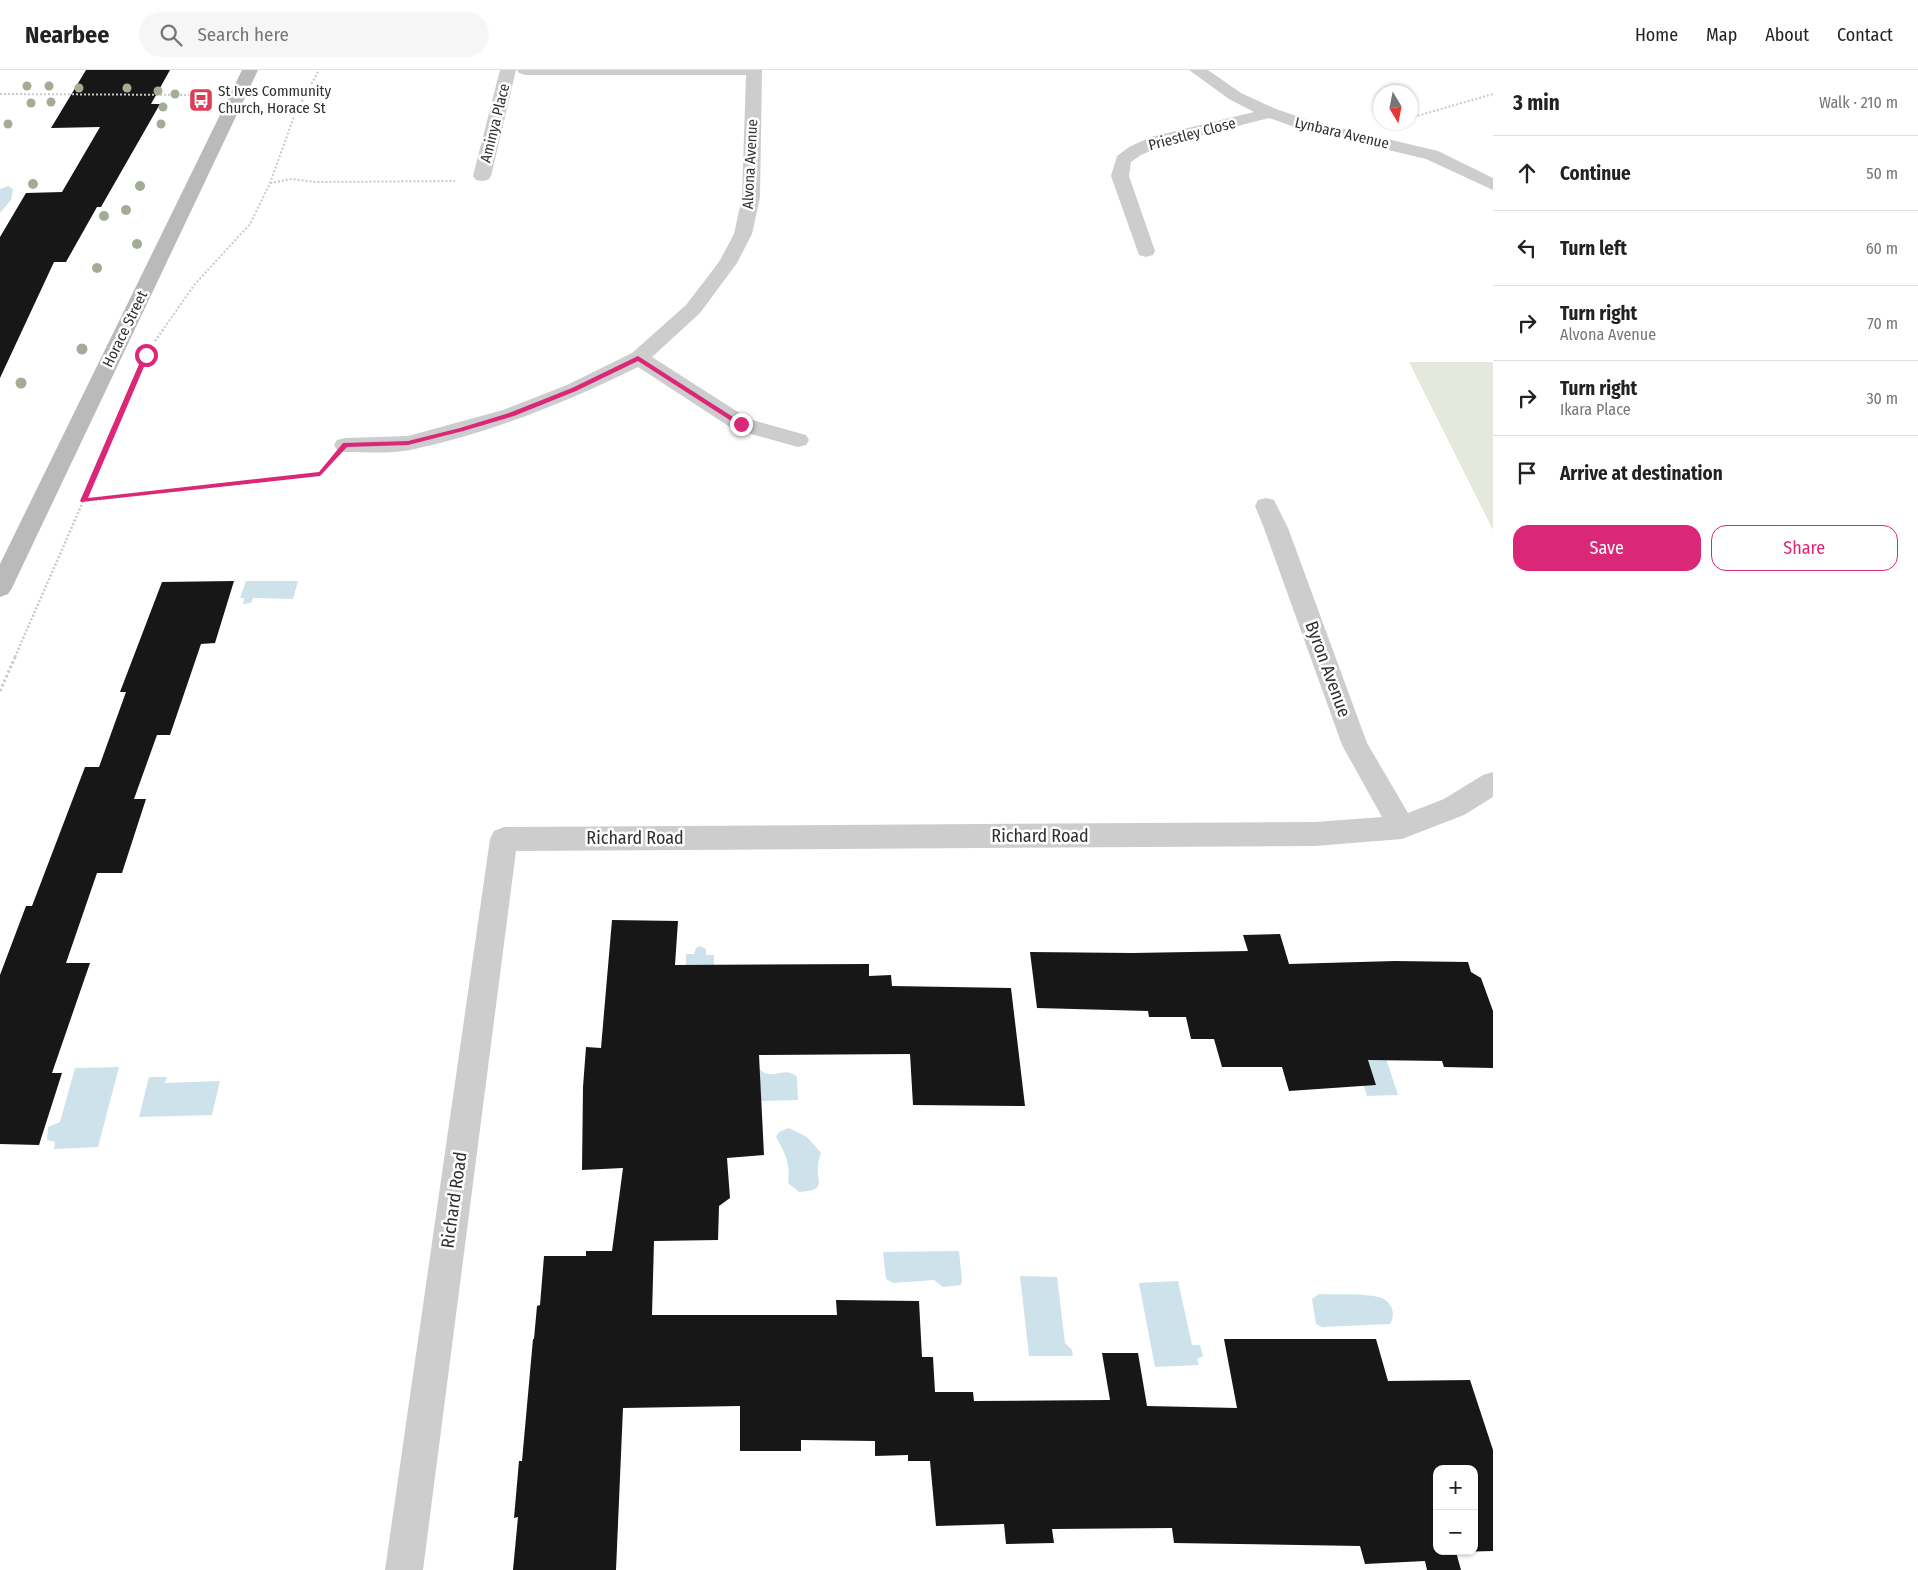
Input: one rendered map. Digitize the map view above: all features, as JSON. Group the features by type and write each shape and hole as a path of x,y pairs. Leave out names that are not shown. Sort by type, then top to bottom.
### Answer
{"main road":[{"name":"Horace Street","path":"0,588 250,70"}],"street":[{"name":"Aminya Place","path":"482,176 508,70"},
{"name":"Aminya Place","path":"525,70 754,70"},
{"name":"Alvona Avenue","path":"345,444 408,443 511,415 556,397 638,358 693,309 728,263 744,234 751,197 754,70"},
{"name":"Lynbara Avenue","path":"1197,70 1235,96 1270,113 1306,125 1432,155 1493,185"},
{"name":"Priestley Close","path":"1146,251 1120,176 1123,160 1135,151 1157,141 1270,113"},
{"path":"638,358 741,424 798,440"},
{"name":"Byron Avenue","path":"1266,506 1276,528 1355,745 1402,827"},
{"name":"Richard Road","path":"404,1570 504,839 1315,834 1402,827 1454,807 1493,783"}],"path":[{"path":"152,347 195,284 250,224 270,183 295,114 320,70"},
{"path":"0,94 205,95"},
{"path":"1418,116 1493,94"},
{"path":"270,183 292,179 316,182 450,182 482,176"},
{"path":"0,691 124,409"},
{"path":"83,501 320,474 345,444"}],"shaded area":[{"path":"1409,362 1493,362 1493,530"}],"water":[{"path":"8,186 13,189 11,200 0,213 0,189"},
{"path":"246,581 298,581 293,599 253,598 251,603 243,604 244,598 240,598"},
{"path":"700,946 706,949 706,955 714,955 714,1010 685,1010 686,954 694,954 696,948"},
{"path":"1379,1037 1398,1095 1367,1096 1349,1038"},
{"path":"755,1066 769,1074 789,1072 797,1077 798,1100 728,1102"},
{"path":"119,1067 98,1147 54,1149 55,1142 47,1140 48,1127 60,1122 75,1068"},
{"path":"149,1077 167,1077 165,1083 220,1081 212,1115 139,1117"},
{"path":"789,1128 807,1137 821,1153 818,1164 819,1184 814,1189 799,1192 788,1183 789,1170 782,1148 776,1137 779,1132"},
{"path":"959,1251 961,1285 943,1287 934,1280 893,1283 886,1279 883,1252"},
{"path":"1020,1276 1057,1277 1065,1343 1072,1350 1073,1356 1029,1356"},
{"path":"1178,1281 1192,1345 1200,1345 1203,1356 1197,1359 1199,1365 1155,1367 1139,1283"},
{"path":"1319,1294 1364,1295 1383,1298 1393,1312 1392,1320 1390,1324 1322,1327 1316,1324 1312,1299"}],"building":[{"path":"86,70 170,70 151,104 160,104 101,207 97,207 66,262 54,262 0,378 0,237 26,193 62,192 100,127 51,128"},
{"path":"234,581 215,643 201,644 170,735 157,735 134,799 146,799 122,873 97,873 66,963 90,963 52,1073 62,1073 39,1145 0,1144 0,975 26,906 32,906 85,767 99,767 126,692 120,692 162,582"},
{"path":"612,920 678,921 675,965 869,964 869,976 891,975 892,986 1011,988 1025,1106 913,1105 910,1054 759,1055 764,1155 727,1158 730,1198 719,1206 718,1240 654,1241 652,1315 837,1315 836,1300 919,1301 922,1357 933,1357 935,1392 973,1392 974,1401 1110,1400 1102,1353 1138,1353 1147,1406 1237,1408 1224,1339 1376,1339 1388,1381 1470,1380 1493,1450 1493,1551 1478,1551 1478,1465 1433,1465 1433,1555 1457,1555 1461,1570 1427,1570 1425,1561 1365,1564 1360,1546 1174,1543 1172,1528 1052,1529 1054,1543 1006,1544 1004,1524 936,1526 930,1461 908,1461 908,1455 875,1456 875,1441 801,1440 801,1451 740,1451 740,1406 623,1408 616,1570 513,1570 518,1517 514,1518 519,1461 522,1461 533,1339 537,1306 540,1305 544,1256 586,1256 586,1251 612,1251 623,1168 582,1170 583,1087 586,1047 601,1048"},
{"path":"1280,934 1289,964 1395,961 1468,962 1471,972 1481,978 1493,1011 1493,1068 1444,1067 1442,1061 1368,1060 1376,1085 1289,1091 1282,1067 1222,1067 1214,1039 1191,1039 1186,1017 1149,1017 1148,1011 1037,1008 1030,952 1248,951 1243,935"}],"place":[{"name":"St Ives Community Church, Horace St","path":"201,100"}],"route":[{"path":"146,355 83,501 320,474 345,444 408,443 461,430 511,415 574,390 638,358 741,424"}]}
